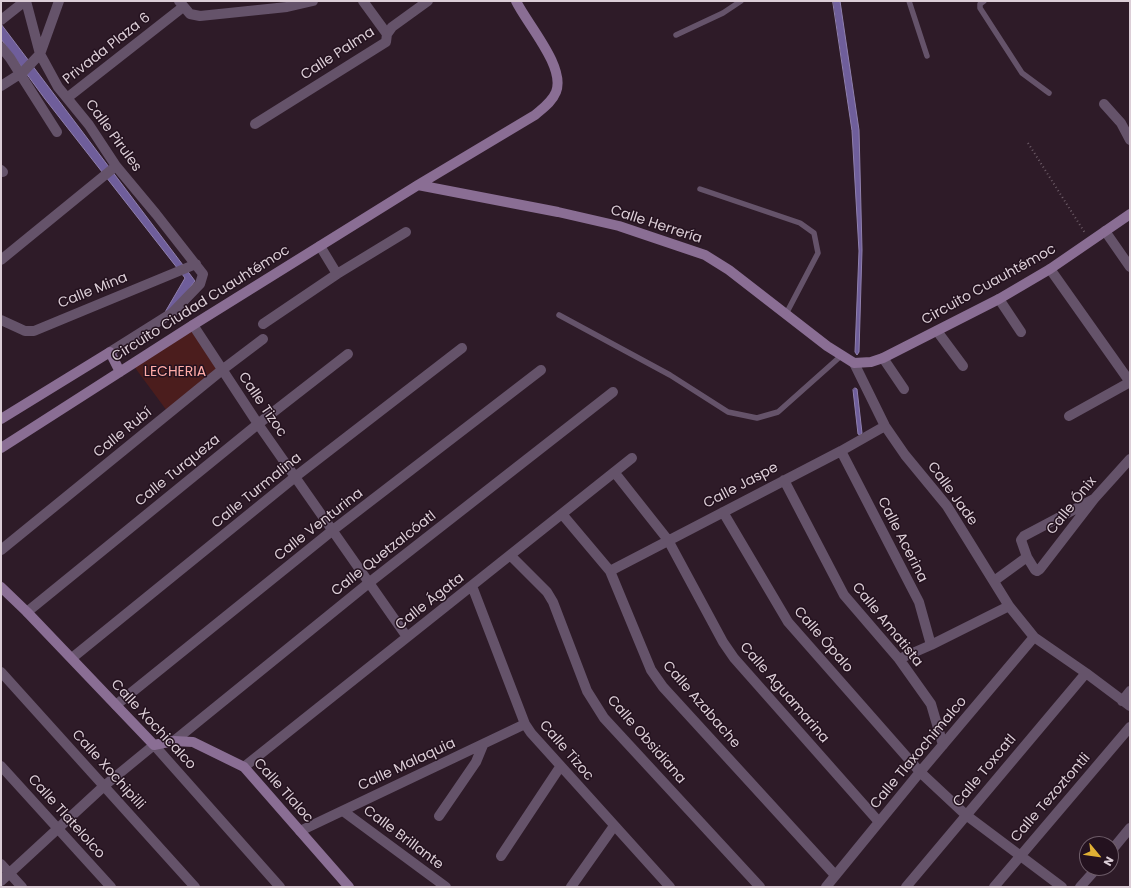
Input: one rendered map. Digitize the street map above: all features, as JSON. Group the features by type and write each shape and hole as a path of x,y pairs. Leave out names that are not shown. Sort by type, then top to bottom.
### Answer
{"main road":[{"name":"Circuito Ciudad Cuauhtémoc","path":"1,448 193,325 418,185 535,115 551,102 556,91 558,81 553,61 516,1"},
{"name":"Calle Herrería","path":"418,185 558,212 619,226 705,255 729,270 827,346 854,364"},
{"name":"Circuito Cuauhtémoc","path":"854,364 871,362 884,358 999,299 1050,269 1130,214"},
{"path":"1,419 110,352 120,372"},
{"name":"Calle Xochicalco","path":"1,587 72,658 154,745"},
{"name":"Calle Tlaloc","path":"154,745 174,741 193,742 244,767 349,887"}],"street":[{"path":"1,20 25,1"},
{"name":"Calle Pirules","path":"25,1 37,57 89,125 114,167 156,214 191,266 203,274 200,284 172,313 110,352"},
{"path":"1,86 21,72 37,57 59,1"},
{"path":"181,4 190,14 200,16 287,7 313,1"},
{"path":"363,1 388,34"},
{"name":"Calle Palma","path":"255,124 386,42 392,27 428,1"},
{"name":"Privada Plaza 6","path":"67,98 181,4"},
{"path":"1,47 21,72 57,132"},
{"path":"1104,104 1121,123 1130,140"},
{"path":"1,260 114,167"},
{"path":"1105,231 1130,267"},
{"path":"263,324 337,274 406,232"},
{"path":"320,246 337,274"},
{"name":"Calle Mina","path":"1,320 25,331 34,331 191,266"},
{"path":"1050,269 1130,382 1069,416"},
{"path":"999,299 1021,332"},
{"name":"Calle Tizoc","path":"193,325 258,424 334,530 407,637"},
{"path":"937,331 963,366"},
{"name":"Calle Rubí","path":"1,550 222,370 263,339"},
{"name":"Calle Turmalina","path":"72,658 295,477 462,348"},
{"name":"Calle Turqueza","path":"27,612 258,424 348,354"},
{"path":"884,358 904,389"},
{"name":"Calle Jade","path":"854,364 885,426 905,455 947,506 1009,606 1034,637 1086,673 1126,704"},
{"name":"Calle Venturina","path":"116,705 334,530 541,370"},
{"name":"Calle Quetzalcóatl","path":"174,741 370,582 613,392"},
{"name":"Calle Jaspe","path":"610,571 885,426"},
{"name":"Calle Acerina","path":"840,451 919,602 930,645"},
{"name":"Calle Ágata","path":"244,767 511,556 632,458"},
{"name":"Calle Ónix","path":"1027,557 1035,570 1037,571 1040,569 1094,499 1130,459"},
{"name":"Calle Aguamarina","path":"615,473 668,540 723,642 734,658 879,822"},
{"name":"Calle Amatista","path":"784,480 844,595 899,659 931,704 943,745"},
{"path":"994,581 1027,557 1021,540 1024,536 1094,499"},
{"name":"Calle Ópalo","path":"724,512 788,622 920,772 966,815 1062,887"},
{"name":"Calle Azabache","path":"562,514 610,571 651,670 663,687 835,875"},
{"name":"Calle Obsidiana","path":"511,556 547,592 553,602 587,691 604,718 760,887"},
{"name":"Calle Tizoc","path":"472,586 525,724 560,767 614,826 664,885"},
{"path":"899,659 1009,606"},
{"name":"Calle Tlaxochimalco","path":"826,887 920,772 1034,637"},
{"name":"Calle Xochipilli","path":"1,672 195,887"},
{"name":"Calle Toxcatl","path":"906,887 1086,673"},
{"path":"1126,704 1130,691"},
{"name":"Calle Malaquia","path":"300,831 525,724"},
{"name":"Calle Tezoztontli","path":"994,887 1130,727"},
{"path":"439,816 476,762 483,744"},
{"path":"1,881 104,786 154,745"},
{"name":"Calle Xochicalco","path":"154,745 280,887"},
{"name":"Calle Tlatelolco","path":"1,766 111,887"},
{"path":"501,856 560,767"},
{"name":"Calle Brillante","path":"343,811 446,887"},
{"path":"571,887 614,826"},
{"path":"1119,841 1130,828"},
{"path":"1,864 22,887"},
{"path":"1080,887 1089,876"}],"lane":[{"path":"676,36 723,13 741,1"},
{"path":"909,1 927,56"},
{"path":"984,1 980,4 980,8 1022,73 1049,93"},
{"path":"700,189 800,223 814,233 818,253 786,314"},
{"path":"560,315 670,375 728,412 757,418 778,412 842,355"}],"path":[{"path":"1028,143 1090,241"}],"green space":[{"name":"LECHERIA","path":"192,328 222,371 170,415 133,365"}],"shaded area":[{"path":"833,1 840,1 859,130 862,250 859,352 857,355 855,352 859,251 852,131"},
{"path":"1,24 195,281 171,313 164,314 185,278 45,99 1,39"},
{"path":"855,388 857,389 862,433 860,435 858,434 853,390"}]}
